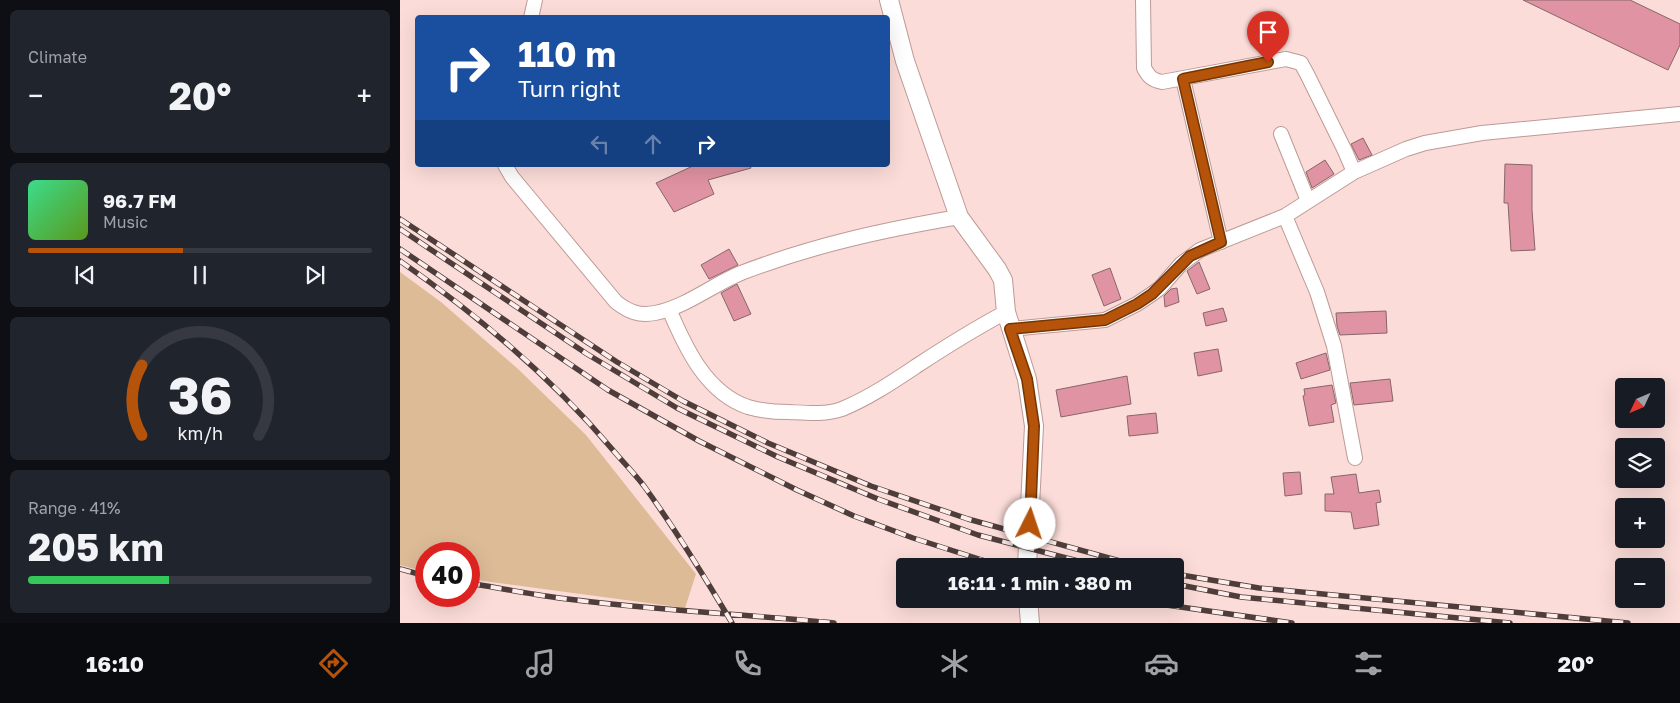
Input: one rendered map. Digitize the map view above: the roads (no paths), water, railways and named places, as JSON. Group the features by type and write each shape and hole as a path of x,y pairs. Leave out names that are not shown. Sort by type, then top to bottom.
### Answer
{"street":[{"path":"532,15 535,0"},
{"path":"889,0 905,61 959,217 1003,280 1008,321 1027,379 1034,426 1027,558"},
{"path":"1143,0 1144,68 1148,76 1155,81 1162,82 1286,59 1300,63 1354,172"},
{"path":"1183,79 1221,242"},
{"path":"670,309 691,356 715,386 728,397 747,406 767,411 815,414 832,412 843,409 889,385 969,332 1008,321 1105,320 1152,294 1190,256 1285,216 1354,172 1406,149 1452,137 1482,133 1680,114"},
{"path":"1281,134 1308,201"},
{"path":"506,167 512,177 616,302 628,311 639,314 670,309 739,274 795,253 885,230 959,217"},
{"path":"1285,216 1317,292 1334,346 1356,458"},
{"path":"1029,608 1030,623"}],"railway":[{"path":"400,219 617,362 683,401 768,443 871,486 968,519 1109,558"},
{"path":"400,229 587,354 677,408 778,457 878,499 978,535 1066,558"},
{"path":"400,249 608,390 699,441 854,516 913,538 976,558"},
{"path":"400,261 458,303 512,348 538,371 588,422 644,486 690,553 732,623"},
{"path":"400,569 415,573"},
{"path":"1184,576 1259,588 1628,623"},
{"path":"480,585 593,602 834,623"},
{"path":"1184,586 1241,597 1510,623"},
{"path":"1184,607 1292,623"}]}
